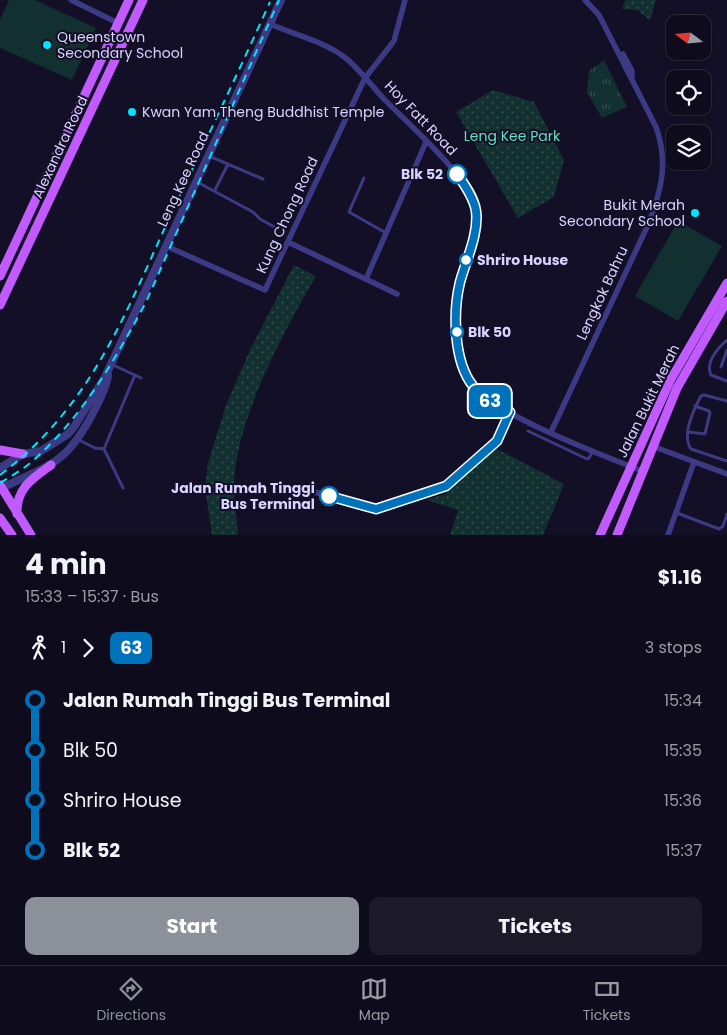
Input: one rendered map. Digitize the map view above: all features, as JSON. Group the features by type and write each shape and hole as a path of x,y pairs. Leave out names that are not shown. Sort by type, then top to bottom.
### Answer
{"main road":[{"name":"Alexandra Road","path":"1,273 128,0"},
{"name":"Alexandra Road","path":"0,304 144,0"},
{"path":"88,88 100,93"},
{"name":"Jalan Bukit Merah","path":"600,535 672,379 727,283"},
{"name":"Jalan Bukit Merah","path":"617,535 652,446 681,381 727,301"},
{"path":"0,450 23,454"},
{"path":"17,514 16,506 22,490 29,480 51,465"},
{"path":"1,488 32,535"},
{"path":"0,518 6,528"}],"street":[{"path":"71,0 118,22"},
{"name":"Leng Kee Road","path":"0,468 23,454 41,451 68,434 74,427 110,367 281,0"},
{"path":"365,78 394,41 405,0"},
{"name":"Lengkok Bahru","path":"551,432 647,228 661,187 663,172 661,142 632,77 599,15 585,0"},
{"name":"Lengkok Bahru","path":"590,0 602,14 632,71 632,77"},
{"name":"Hoy Fatt Road","path":"270,24 336,52 365,78 450,165 462,181 476,211 474,233 460,283 455,311 457,337 464,366 470,380 480,393 510,412 551,432 642,471"},
{"name":"Kung Chong Road","path":"166,246 265,290 365,78"},
{"path":"366,279 426,142"},
{"path":"288,242 397,294"},
{"name":"Leng Kee Road","path":"1,488 51,465 62,458 79,440 108,379 110,367"},
{"path":"304,489 376,509 436,491 446,486 497,441 510,412"},
{"path":"652,446 727,474"},
{"path":"668,535 694,462"}],"lane":[{"path":"208,156 263,179"},
{"path":"216,190 228,164"},
{"path":"364,178 349,212 386,234"},
{"path":"196,182 216,190 223,197 253,212 260,219 278,229"},
{"path":"727,340 716,350 710,369 711,375 727,380"},
{"path":"721,367 727,350"},
{"path":"110,367 141,378"},
{"path":"122,488 104,449 135,375"},
{"path":"727,401 703,395 690,416 688,446 690,449 727,461"},
{"path":"689,432 704,434 710,413 709,410 695,406"},
{"path":"528,431 587,459 593,450"},
{"path":"79,440 95,448 104,449"},
{"path":"676,512 719,529 723,526 727,514"}],"green space":[{"name":"Queenstown Secondary School","path":"9,0 35,0 96,28 72,80 0,48 0,20"},
{"path":"625,0 656,0 650,20 637,10 622,9"},
{"path":"604,60 627,107 602,118 587,92 589,71"},
{"name":"Leng Kee Park","path":"493,90 534,102 564,160 554,197 518,218 456,112"},
{"path":"678,221 722,246 678,321 635,296"},
{"path":"294,265 316,276 276,349 252,405 243,433 236,460 234,485 238,535 212,535 205,488 208,463 226,405 250,350"},
{"path":"495,448 564,484 543,535 450,535 458,510 426,500 445,494"}],"railway":[{"path":"0,483 29,464 64,429 95,389 122,346 146,302 279,0"},
{"path":"0,475 32,448 59,419 83,388 103,355 139,286 270,2"}],"bus line":[{"name":"63","path":"329,496 376,509 436,491 446,486 497,441 510,412 488,400 473,386 460,354 455,311 460,283 474,233 476,211 470,195 457,174"}],"place":[{"name":"Queenstown Secondary School","path":"47,45"},
{"name":"Kwan Yam Theng Buddhist Temple","path":"132,112"},
{"name":"Blk 52","path":"457,174"},
{"name":"Bukit Merah Secondary School","path":"695,213"},
{"name":"Shriro House","path":"466,260"},
{"name":"Blk 50","path":"457,332"},
{"name":"Jalan Rumah Tinggi Bus Terminal","path":"329,496"}]}
